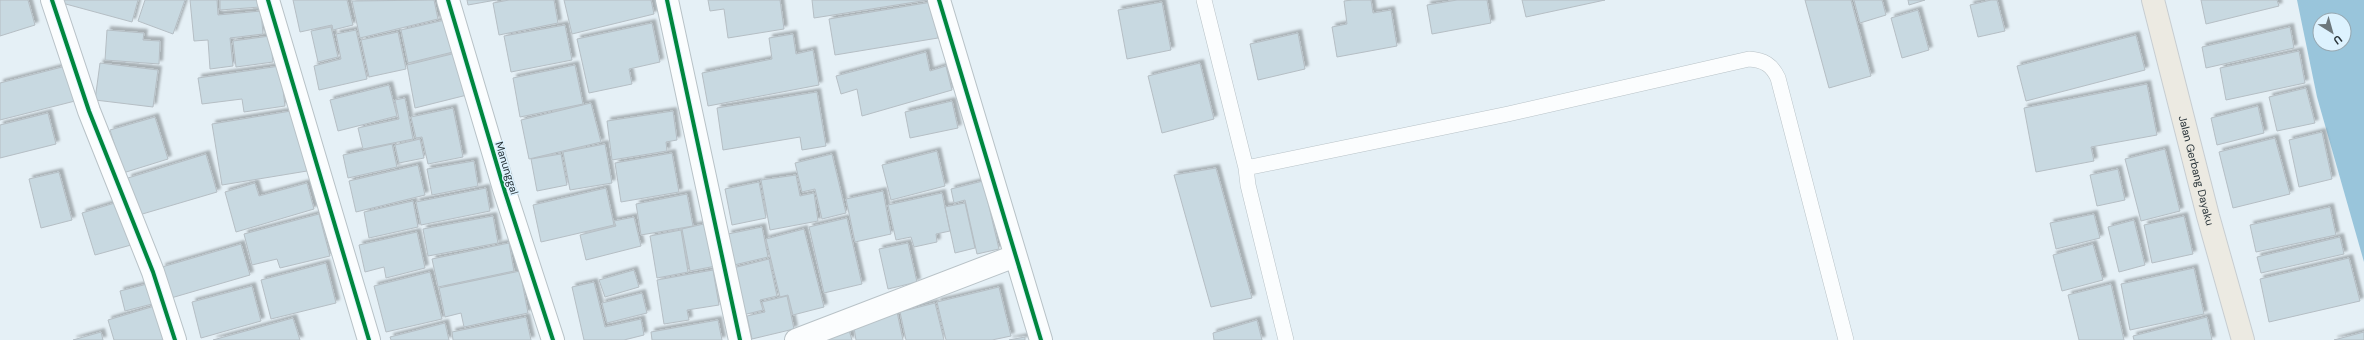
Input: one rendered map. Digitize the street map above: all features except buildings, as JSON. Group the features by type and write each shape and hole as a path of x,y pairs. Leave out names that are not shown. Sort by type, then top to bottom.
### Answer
{"highway":[{"name":"Jalan Gerbang Dayaku","path":"2153,0 2208,216 2243,340"}],"street":[{"path":"52,0 89,111 153,272 175,340"},
{"path":"268,0 369,340"},
{"name":"Manunggal","path":"448,0 505,192 553,340"},
{"path":"667,0 740,340"},
{"path":"939,0 1041,340"},
{"path":"796,340 1015,256"}],"lane":[{"path":"1204,0 1246,168 1248,185 1286,340"},
{"path":"1246,168 1508,114 1750,59 1760,60 1773,67 1778,78 1846,340"}],"water":[{"path":"2297,0 2364,0 2364,262 2317,97"}],"cycle path":[{"path":"52,0 89,111 153,272 175,340"},
{"path":"268,0 369,340"},
{"path":"448,0 505,192 553,340"},
{"path":"667,0 740,340"},
{"path":"939,0 1041,340"}]}
